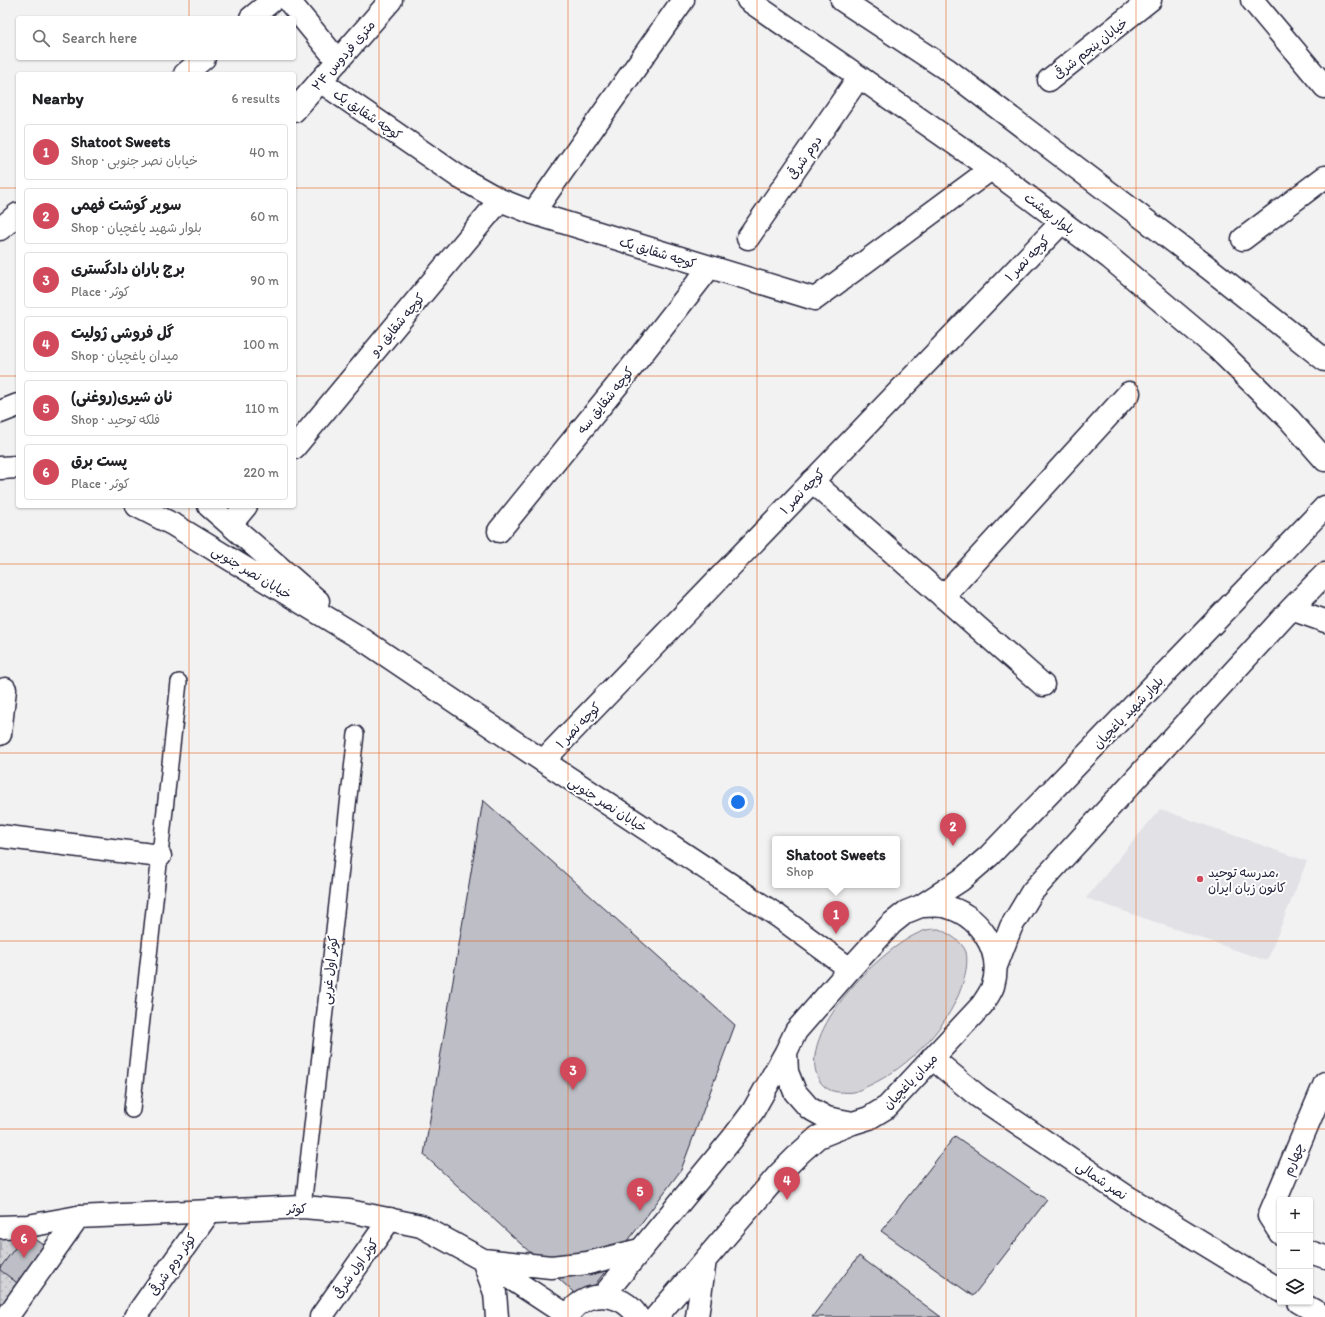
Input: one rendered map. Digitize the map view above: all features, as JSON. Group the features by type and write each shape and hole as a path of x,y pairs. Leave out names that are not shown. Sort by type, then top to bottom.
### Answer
{"street":[{"path":"253,16 273,0"},
{"path":"288,0 338,61"},
{"name":"۲۴ متری فردوس","path":"296,109 391,0"},
{"path":"533,213 683,0"},
{"name":"بلوار بهشت","path":"748,0 991,169 1110,258 1218,350 1322,452"},
{"path":"842,0 948,70 1204,264 1325,360"},
{"name":"خیابان پنجم شرقی","path":"1049,80 1150,0"},
{"path":"1252,0 1325,87"},
{"path":"187,72 202,60"},
{"name":"دوم شرقی","path":"748,238 859,77"},
{"name":"کوچه شقایق یک","path":"320,81 459,177 500,200 533,213 709,268 815,299 991,169"},
{"path":"1243,240 1325,178"},
{"name":"کوچه شقایق دو","path":"296,446 500,200"},
{"path":"0,229 16,216"},
{"name":"کوچه نصر ۱","path":"543,761 1062,222"},
{"name":"کوچه شقایق سه","path":"499,530 624,377 709,268"},
{"path":"943,597 1129,393"},
{"path":"0,412 16,406"},
{"path":"0,468 16,467"},
{"path":"812,481 1043,685"},
{"name":"بلوار شهید یاغچیان","path":"921,906 961,880 989,856 1325,507"},
{"name":"خیابان نصر جنوبی","path":"141,508 174,525 365,641 543,761 778,916 850,969"},
{"name":"خیابان نصر جنوبی","path":"211,508 365,641"},
{"path":"230,524 244,508"},
{"path":"996,966 1011,927 1032,892 1291,609 1325,574"},
{"path":"1291,609 1325,621"},
{"path":"0,734 5,689"},
{"path":"0,836 160,856"},
{"name":"میدان یاغچیان","path":"921,906 942,906 963,913 980,926 991,945 996,966 993,986 982,1005 887,1107 869,1118 852,1123 827,1118 809,1108 795,1092 787,1072 786,1052 796,1031 891,924 906,912 921,906"},
{"path":"603,1296 732,1139 753,1111 786,1052"},
{"name":"نصر شمالی","path":"932,1058 979,1097 1126,1196 1277,1288"},
{"name":"چهارم","path":"1279,1233 1268,1216 1325,1083"},
{"path":"656,1317 801,1152 818,1137 852,1123"},
{"name":"کوثر","path":"0,1227 28,1226 78,1216 303,1207 349,1211 421,1226 483,1260 567,1316"},
{"name":"کوثر دوم شرقی","path":"135,1317 210,1211"},
{"path":"7,1317 78,1216"},
{"name":"کوثر اول شرقی","path":"321,1317 390,1219"},
{"path":"497,1317 496,1293 483,1260 551,1267 588,1263 640,1250"},
{"path":"1313,1253 1325,1257"},
{"path":"697,1317 705,1260"},
{"path":"567,1316 574,1307 583,1301 593,1297 603,1296 615,1298 625,1303 634,1310 638,1317"},
{"path":"1304,1305 1325,1317"}],"lane":[{"path":"132,1110 179,682"},
{"name":"کوثر اول غربی","path":"303,1207 356,734"}],"shaded area":[{"name":"مدرسه توحید، کانون زبان ایران","path":"1160,809 1307,861 1267,961 1086,898"},
{"path":"939,929 962,944 966,952 967,959 965,976 958,996 950,1012 939,1028 927,1043 899,1068 868,1086 854,1092 836,1092 825,1087 819,1080 815,1061 819,1040 830,1017 846,994 865,973 885,955 904,941 923,931"},
{"path":"23,1231 47,1247 0,1313 0,1232"}],"building":[{"path":"483,800 735,1025 681,1170 583,1301 424,1155"},
{"path":"955,1136 1047,1200 973,1296 881,1231"},
{"path":"26,1233 47,1247 20,1285 0,1270 0,1268"},
{"path":"859,1256 941,1317 812,1317"}],"place":[{"name":"سوپر گوشت فهمی","path":"953,846"},
{"name":"مدرسه توحید، کانون زبان ایران","path":"1200,879"},
{"name":"Shatoot Sweets","path":"836,934"},
{"name":"برج باران دادگستری","path":"573,1090"},
{"name":"گل فروشی ژولیت","path":"787,1200"},
{"name":"نان شیری(روغنی)","path":"640,1211"},
{"name":"پست برق","path":"24,1258"}]}
